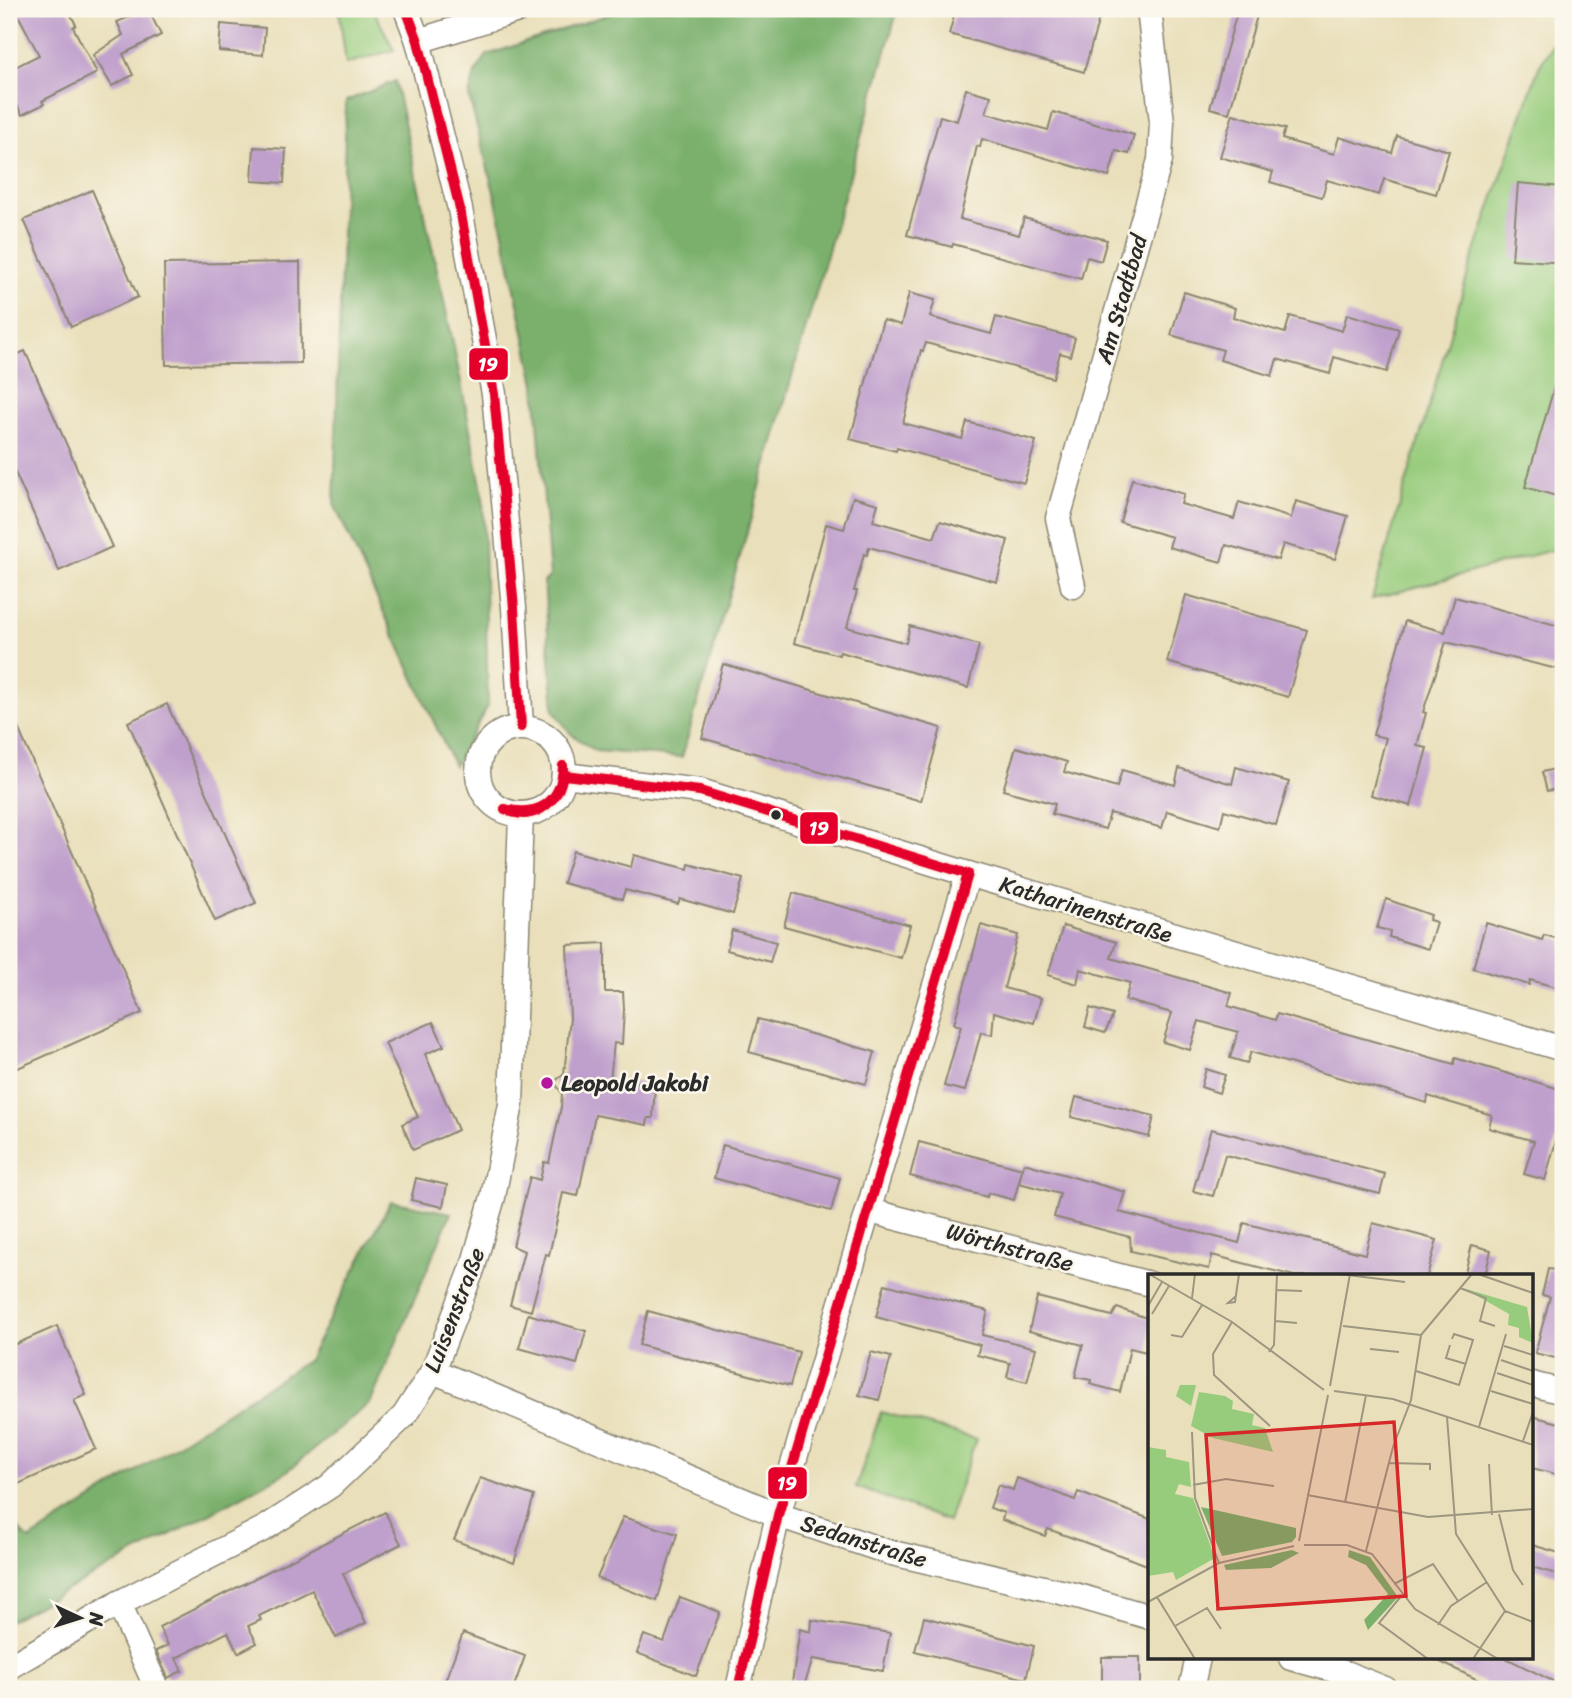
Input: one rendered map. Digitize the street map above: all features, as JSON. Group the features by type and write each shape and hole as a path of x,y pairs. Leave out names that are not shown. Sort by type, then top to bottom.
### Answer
{"street":[{"path":"406,9 418,41 460,209 494,394 514,608 521,727"},
{"path":"418,41 521,9"},
{"name":"Am Stadtbad","path":"1073,586 1058,518 1160,160 1162,122 1149,9"},
{"path":"521,727 547,736 557,747 564,775 555,799 534,813 521,814 493,804 478,778 484,749 493,738 506,730 521,727"},
{"name":"Katharinenstraße","path":"564,775 701,791 968,874 1563,1049"},
{"name":"Luisenstraße","path":"10,1664 119,1603 265,1528 330,1486 404,1416 433,1371 476,1258 493,1198 511,1104 521,814"},
{"path":"738,1689 778,1515 968,874"},
{"name":"Wörthstraße","path":"870,1211 1148,1283"},
{"name":"Sedanstraße","path":"433,1371 778,1515 888,1552 1078,1596 1148,1616"},
{"path":"1534,1385 1563,1392"},
{"path":"119,1603 157,1689"},
{"path":"1191,1689 1198,1660"},
{"path":"1298,1660 1345,1673 1385,1689"}],"green space":[{"path":"339,9 373,9 394,50 346,64"},
{"path":"624,9 898,9 682,757 595,751 571,734 554,711 544,582 550,576 535,384 496,200 469,96 475,73 487,55"},
{"path":"1563,28 1563,547 1372,599 1471,263 1539,67"},
{"path":"395,81 453,342 483,496 488,706 454,766 334,504 346,101"},
{"path":"391,1201 451,1213 371,1402 285,1473 9,1621 9,1518 29,1540 308,1360"},
{"path":"881,1412 976,1439 948,1521 856,1487"}],"building":[{"path":"15,9 68,9 76,25 73,27 97,73 42,101 44,104 22,115 18,107 9,112 9,70 39,55"},
{"path":"148,9 161,35 123,54 133,75 112,86 93,55 123,35 117,22"},
{"path":"956,9 1066,9 1099,18 1084,72 949,34"},
{"path":"1238,9 1259,9 1229,113 1210,108"},
{"path":"221,24 265,28 263,55 219,51"},
{"path":"966,89 991,96 986,113 1048,130 1053,112 1134,135 1129,154 1116,151 1109,177 982,139 980,147 977,146 960,219 1019,235 1024,218 1107,240 1101,261 1087,257 1081,279 953,244 952,247 907,235 940,116 957,121"},
{"path":"1233,114 1285,129 1282,139 1334,154 1339,137 1392,153 1397,136 1449,151 1436,194 1384,179 1379,195 1327,180 1322,197 1270,182 1273,172 1220,157"},
{"path":"254,147 286,149 284,183 252,181"},
{"path":"1518,183 1563,187 1563,263 1512,259"},
{"path":"92,190 138,297 71,327 24,220"},
{"path":"300,262 301,363 166,365 164,264"},
{"path":"1184,292 1235,308 1233,317 1285,333 1290,316 1342,331 1347,314 1399,329 1387,372 1334,357 1330,374 1277,359 1272,376 1220,360 1223,350 1171,335"},
{"path":"909,293 935,300 930,317 991,334 996,317 1075,338 1070,356 1060,353 1053,378 926,343 923,351 921,350 903,423 962,439 967,422 1036,441 1024,483 897,448 896,451 850,439 883,320 901,325"},
{"path":"25,351 112,547 59,571 9,459 9,358"},
{"path":"1558,374 1563,375 1563,498 1525,487"},
{"path":"1132,479 1184,494 1181,504 1234,519 1239,502 1291,518 1296,501 1348,516 1335,559 1283,544 1278,560 1226,545 1221,562 1169,547 1172,537 1120,522"},
{"path":"853,497 878,504 873,521 934,538 940,521 1008,540 997,582 869,547 867,555 864,554 854,591 857,591 847,627 906,643 910,626 979,645 968,688 840,652 839,655 794,643 826,524 844,529"},
{"path":"1186,595 1307,630 1288,697 1167,662"},
{"path":"1455,597 1563,627 1563,648 1557,669 1446,642 1423,712 1426,713 1417,746 1427,748 1411,806 1371,795 1386,738 1373,735 1405,621 1445,632"},
{"path":"723,664 941,728 921,801 702,738"},
{"path":"167,704 256,903 215,921 128,722"},
{"path":"9,707 142,1013 9,1072"},
{"path":"1016,747 1067,762 1064,772 1117,787 1122,770 1175,785 1179,768 1232,784 1236,767 1289,782 1276,825 1224,810 1220,827 1167,811 1162,828 1110,813 1105,829 1052,814 1055,804 1003,790"},
{"path":"1563,767 1563,787 1547,791 1542,772"},
{"path":"573,851 631,867 634,855 688,869 689,864 743,879 733,914 680,899 678,904 625,890 622,899 563,883"},
{"path":"793,893 910,925 901,958 784,926"},
{"path":"1386,899 1431,915 1429,920 1436,922 1428,949 1389,937 1390,931 1377,928"},
{"path":"1486,923 1542,940 1544,935 1563,940 1563,989 1530,980 1529,985 1473,968"},
{"path":"981,925 1018,935 1004,988 1041,998 1034,1023 994,1012 992,1035 981,1032 965,1091 944,1086 961,1026 954,1024"},
{"path":"1063,926 1116,942 1111,958 1232,993 1228,1006 1275,1020 1277,1014 1454,1064 1455,1058 1563,1090 1563,1131 1559,1130 1545,1180 1524,1174 1534,1141 1489,1128 1492,1115 1428,1096 1427,1103 1251,1052 1247,1063 1230,1058 1238,1032 1199,1021 1190,1050 1163,1042 1172,1013 1125,1000 1130,983 1080,969 1077,984 1048,975"},
{"path":"732,930 776,942 770,962 727,950"},
{"path":"605,943 605,992 623,992 624,1009 622,1044 614,1043 610,1080 655,1084 653,1118 648,1118 647,1125 595,1115 578,1196 563,1193 549,1255 546,1254 531,1311 510,1305 524,1251 513,1246 530,1177 540,1180 544,1162 549,1163 561,1107 562,1093 554,1082 564,1074 570,1018 567,945"},
{"path":"1090,1008 1113,1015 1105,1033 1085,1027"},
{"path":"758,1019 875,1052 866,1084 749,1052"},
{"path":"433,1022 444,1046 425,1054 458,1130 413,1150 402,1124 418,1117 385,1043"},
{"path":"1206,1069 1225,1075 1219,1093 1201,1087"},
{"path":"1076,1097 1154,1116 1149,1137 1071,1117"},
{"path":"1211,1129 1385,1174 1380,1194 1225,1155 1213,1196 1193,1191"},
{"path":"919,1142 1023,1169 1024,1163 1125,1192 1119,1212 1239,1243 1244,1223 1365,1254 1373,1223 1437,1240 1428,1274 1286,1274 1212,1255 1209,1269 1131,1251 1130,1237 1054,1217 1060,1194 1019,1183 1022,1170 1014,1200 988,1193 987,1197 910,1176"},
{"path":"723,1145 840,1178 831,1211 714,1178"},
{"path":"416,1178 447,1185 443,1207 411,1200"},
{"path":"1472,1245 1491,1250 1485,1274 1465,1274"},
{"path":"1548,1269 1563,1271 1563,1360 1535,1353 1550,1297 1542,1295"},
{"path":"885,1284 988,1311 982,1335 1036,1348 1027,1382 1007,1377 1010,1363 977,1355 980,1345 876,1317"},
{"path":"1037,1297 1112,1316 1117,1308 1148,1318 1148,1352 1130,1348 1120,1392 1090,1384 1091,1380 1075,1377 1083,1345 1029,1331"},
{"path":"648,1311 799,1352 790,1386 639,1345"},
{"path":"528,1314 586,1331 577,1364 519,1348"},
{"path":"57,1326 86,1395 74,1400 96,1449 14,1486 9,1473 9,1347"},
{"path":"871,1352 891,1357 879,1400 859,1395"},
{"path":"1534,1417 1563,1424 1563,1476 1534,1469"},
{"path":"480,1478 534,1496 514,1563 454,1540"},
{"path":"1017,1478 1075,1500 1078,1492 1148,1518 1148,1565 1048,1529 1045,1536 1002,1520 1004,1513 990,1508 998,1485 1013,1490"},
{"path":"385,1512 401,1544 343,1574 366,1623 336,1638 312,1590 259,1616 261,1620 248,1626 257,1643 238,1653 228,1632 176,1658 182,1671 168,1678 156,1651 168,1645 159,1627"},
{"path":"623,1517 677,1534 657,1601 597,1578"},
{"path":"1534,1546 1563,1554 1563,1576 1534,1568"},
{"path":"680,1597 720,1612 696,1676 637,1653 644,1635 664,1642"},
{"path":"924,1617 1034,1646 1026,1679 915,1651"},
{"path":"812,1620 890,1633 883,1671 813,1659 803,1689 791,1689 800,1629 811,1632"},
{"path":"463,1633 525,1656 513,1689 442,1689"},
{"path":"1102,1657 1140,1657 1140,1689 1102,1689"},
{"path":"1436,1660 1510,1660 1563,1686 1563,1689 1497,1689"}],"transit line":[{"name":"19","path":"406,9 418,41 460,209 494,394 514,608 521,727"},
{"name":"19","path":"505,809 528,811 546,804 558,789 563,766"},
{"name":"19","path":"505,809 527,814 546,806 559,788 563,766"},
{"name":"19","path":"564,775 700,791 968,874"},
{"name":"19","path":"738,1689 778,1515 968,874"}],"place":[{"name":"Leopold Jakobi","path":"547,1083"}]}
